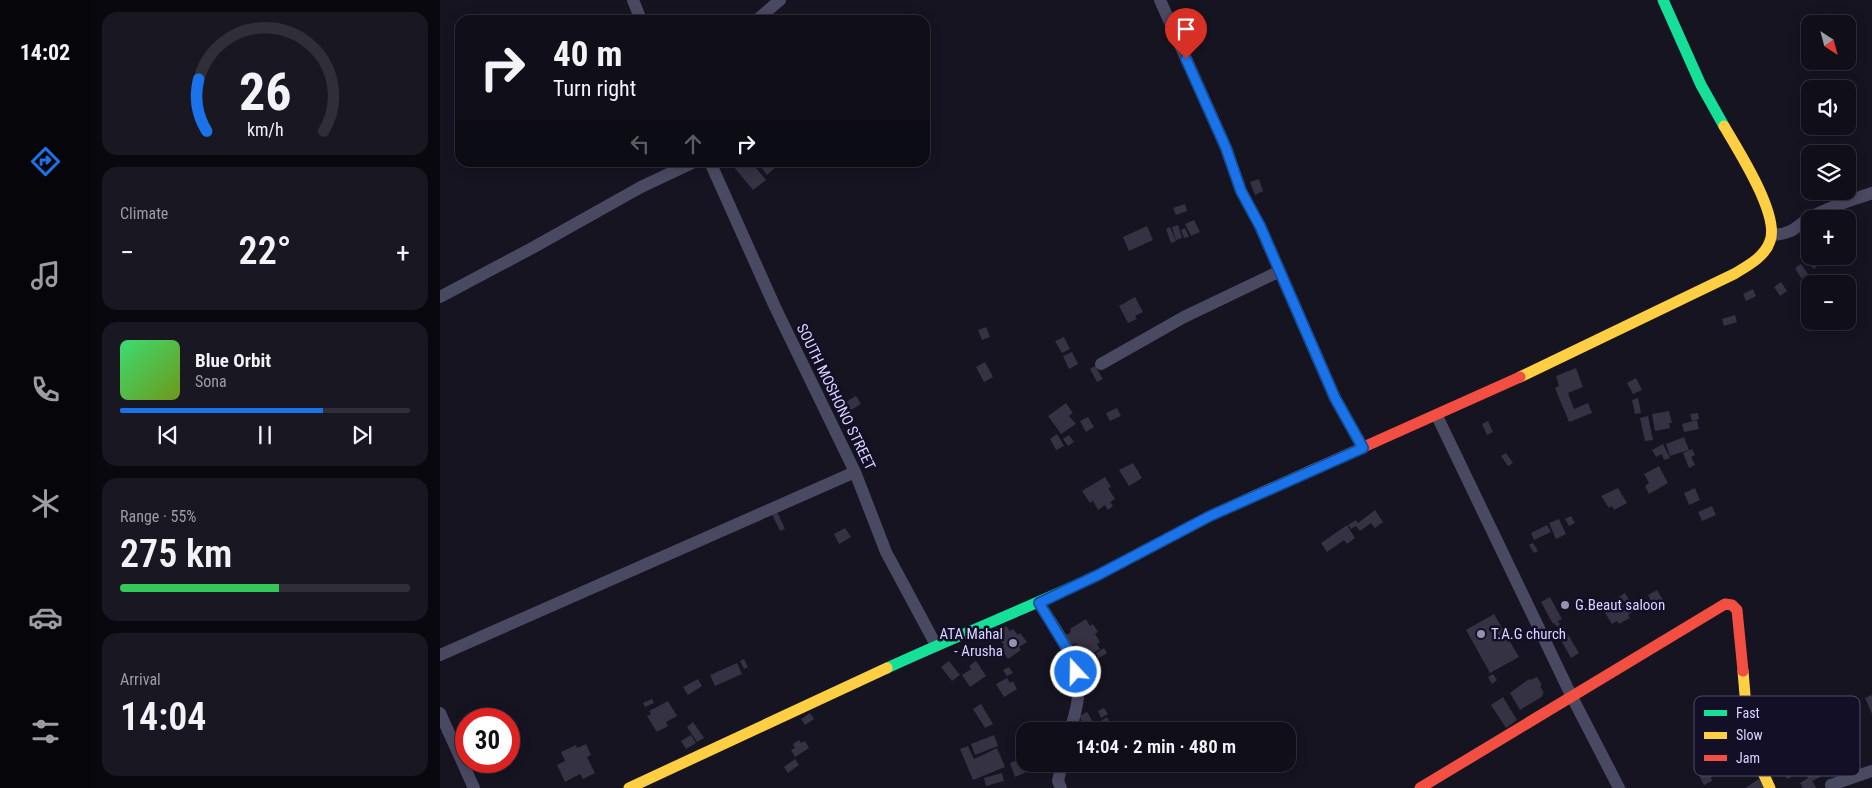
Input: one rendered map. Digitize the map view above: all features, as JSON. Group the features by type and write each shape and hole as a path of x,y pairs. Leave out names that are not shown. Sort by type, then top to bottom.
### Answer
{"street":[{"path":"633,0 639,15"},
{"path":"763,15 780,0"},
{"path":"1160,0 1226,148 1241,191 1260,226 1331,390 1363,448"},
{"path":"630,788 936,645 1039,603 1098,575 1210,516 1437,416 1734,274 1751,263 1769,245 1772,234 1769,216 1762,198 1707,97 1663,0"},
{"path":"440,297 641,187 683,167"},
{"name":"SOUTH MOSHONO STREET","path":"712,167 775,307 855,472 886,552 936,645"},
{"path":"1772,234 1786,233 1802,225 1812,216 1872,193"},
{"path":"1101,364 1184,317 1280,271"},
{"path":"1437,416 1572,695 1620,788"},
{"path":"440,655 855,472"},
{"path":"1039,603 1070,654 1076,672 1078,697 1072,722"},
{"path":"1420,788 1725,604 1732,604 1737,610 1745,696"},
{"path":"440,713 474,788"},
{"path":"1860,775 1872,771"},
{"path":"1060,772 1058,781 1061,788"},
{"path":"1764,776 1770,788"},
{"path":"1831,785 1857,776"}],"building":[{"path":"734,167 757,167 766,180 753,190"},
{"path":"761,167 776,167 767,175"},
{"path":"1259,179 1263,191 1255,195 1250,182"},
{"path":"1185,204 1187,211 1176,215 1173,208"},
{"path":"1194,220 1200,232 1191,236 1185,224"},
{"path":"1178,225 1182,238 1176,240 1172,227"},
{"path":"1147,226 1153,240 1129,251 1123,237"},
{"path":"1170,227 1176,241 1171,243 1166,229"},
{"path":"1185,228 1189,237 1184,238 1181,230"},
{"path":"1801,264 1808,274 1801,275 1801,278 1795,268"},
{"path":"1781,282 1787,291 1780,296 1774,287"},
{"path":"1753,289 1756,296 1746,301 1743,294"},
{"path":"1135,297 1143,312 1135,316 1137,319 1128,323 1119,306"},
{"path":"1735,315 1737,322 1724,326 1722,319"},
{"path":"986,327 990,337 982,340 978,330"},
{"path":"1064,337 1070,349 1062,353 1055,341"},
{"path":"1072,352 1078,364 1069,369 1063,356"},
{"path":"985,362 993,377 984,382 976,367"},
{"path":"1095,366 1103,379 1097,382 1090,369"},
{"path":"1576,368 1583,387 1568,393 1574,409 1588,403 1592,413 1569,422 1555,388 1559,386 1556,376"},
{"path":"1636,378 1642,390 1633,394 1627,383"},
{"path":"856,396 861,404 846,413 841,405"},
{"path":"1638,398 1641,413 1635,414 1632,400"},
{"path":"1066,403 1073,413 1069,416 1076,424 1061,434 1048,416"},
{"path":"1117,408 1121,416 1110,421 1106,413"},
{"path":"1669,411 1672,423 1669,423 1670,428 1655,431 1652,414"},
{"path":"850,413 855,421 849,424 844,416"},
{"path":"1698,413 1699,419 1692,421 1690,414"},
{"path":"1648,416 1653,440 1645,441 1640,418"},
{"path":"1088,417 1094,427 1086,432 1080,421"},
{"path":"1697,420 1699,429 1684,432 1682,424"},
{"path":"1488,421 1493,432 1487,435 1482,424"},
{"path":"1057,434 1064,446 1056,450 1050,439"},
{"path":"1069,435 1074,442 1068,446 1063,439"},
{"path":"1684,437 1689,450 1670,456 1666,444"},
{"path":"1663,444 1670,458 1664,460 1662,454 1656,457 1652,450"},
{"path":"1692,449 1695,455 1691,457 1695,465 1689,468 1683,453"},
{"path":"1506,453 1513,463 1508,466 1501,456"},
{"path":"1133,463 1142,478 1129,486 1119,470"},
{"path":"1659,466 1668,483 1649,494 1645,486 1649,483 1644,474"},
{"path":"1105,477 1111,487 1108,488 1115,499 1110,502 1113,506 1108,510 1105,505 1098,510 1093,501 1090,503 1082,491"},
{"path":"1618,488 1627,503 1614,510 1612,506 1609,508 1601,496"},
{"path":"1695,488 1700,500 1689,505 1684,493"},
{"path":"1712,506 1716,515 1702,521 1698,512"},
{"path":"776,509 785,529 780,531 771,512"},
{"path":"1375,510 1383,522 1375,528 1371,523 1360,531 1356,526 1351,529 1348,525 1356,520 1358,523"},
{"path":"1571,516 1575,523 1569,526 1565,519"},
{"path":"1559,519 1566,534 1556,539 1549,523"},
{"path":"1347,525 1355,538 1347,544 1344,540 1327,552 1321,543"},
{"path":"1547,525 1551,532 1534,540 1531,533"},
{"path":"845,528 851,537 839,544 834,534"},
{"path":"1533,543 1538,551 1534,553 1529,545"},
{"path":"1657,590 1663,600 1653,605 1648,595"},
{"path":"1625,593 1635,610 1628,615 1630,618 1619,624 1617,621 1612,624 1602,608"},
{"path":"1550,597 1562,619 1558,621 1560,625 1557,627 1553,624 1541,602"},
{"path":"1494,614 1519,657 1490,673 1466,630"},
{"path":"1086,619 1090,626 1093,624 1098,632 1095,634 1100,642 1097,644 1100,649 1085,657 1076,643 1070,646 1064,636 1071,632 1070,629"},
{"name":"ATA Mahal - Arusha","path":"1006,626 1010,631 1013,629 1018,635 1020,633 1027,642 1019,647 1021,650 1008,659 1000,648 1004,645 995,634"},
{"path":"1563,626 1579,653 1571,658 1555,630"},
{"path":"1104,648 1107,653 1099,658 1096,653"},
{"path":"744,659 748,667 744,669 740,661"},
{"path":"949,661 960,675 952,681 941,667"},
{"path":"976,661 986,676 970,687 962,675 971,669 969,666"},
{"path":"737,663 742,674 715,686 710,675"},
{"path":"1009,667 1013,673 1007,676 1003,670"},
{"path":"1493,674 1497,680 1492,684 1488,677"},
{"path":"1537,677 1542,685 1540,686 1544,693 1542,694 1543,696 1520,710 1510,693 1529,679"},
{"path":"1007,678 1010,683 1013,681 1017,689 1004,697 996,684"},
{"path":"698,679 702,686 688,695 683,687"},
{"path":"1872,695 1872,714 1865,698"},
{"path":"1503,697 1517,720 1506,728 1491,705"},
{"path":"652,699 654,703 645,707 643,703"},
{"path":"668,701 677,716 666,722 668,726 657,732 647,716 651,714 649,711"},
{"path":"981,704 993,724 985,728 973,709"},
{"path":"1104,708 1108,714 1101,718 1098,711"},
{"path":"1087,712 1093,722 1083,722 1079,716"},
{"path":"810,713 814,719 805,725 801,719"},
{"path":"1107,717 1110,722 1100,722"},
{"path":"693,722 704,738 697,742 687,727"},
{"path":"691,735 696,743 686,749 681,741"},
{"path":"994,735 998,746 975,755 971,744"},
{"path":"799,740 801,743 805,741 809,748 795,757 791,750 795,748 793,744"},
{"path":"586,744 591,755 587,757 595,773 583,779 580,774 565,782 557,765 565,761 561,752 576,745 577,748"},
{"path":"968,746 974,759 997,748 1005,767 973,780 960,749"},
{"path":"795,759 799,765 788,773 784,767"},
{"path":"1016,761 1016,772 1027,772 1015,777 1010,763"},
{"path":"1002,773 1004,781 986,786 984,778"},
{"path":"1699,776 1713,776 1711,777 1712,781 1704,785"},
{"path":"1807,776 1822,776 1812,781 1816,787 1803,788 1800,783 1808,778"},
{"path":"1759,779 1765,788 1745,788"}],"traffic: fast":[{"path":"1663,0 1701,85 1724,126"},
{"path":"887,668 1098,575"}],"traffic: slow":[{"path":"1520,377 1734,274 1764,252 1770,241 1769,215 1756,183 1724,126"},
{"path":"1098,575 1210,516 1319,467"},
{"path":"629,788 887,668"},
{"path":"1743,671 1745,696"},
{"path":"1764,776 1770,788"}],"traffic: jam":[{"path":"1319,467 1520,377"},
{"path":"1420,788 1725,604 1732,605 1737,610 1743,671"}],"place":[{"name":"G.Beaut saloon","path":"1565,605"},
{"name":"T.A.G church","path":"1481,634"},
{"name":"ATA Mahal - Arusha","path":"1013,643"}],"route":[{"path":"1076,672 1070,654 1039,603 1098,575 1210,516 1363,448 1335,398 1315,355 1260,226 1237,182 1226,148 1186,59"}]}
